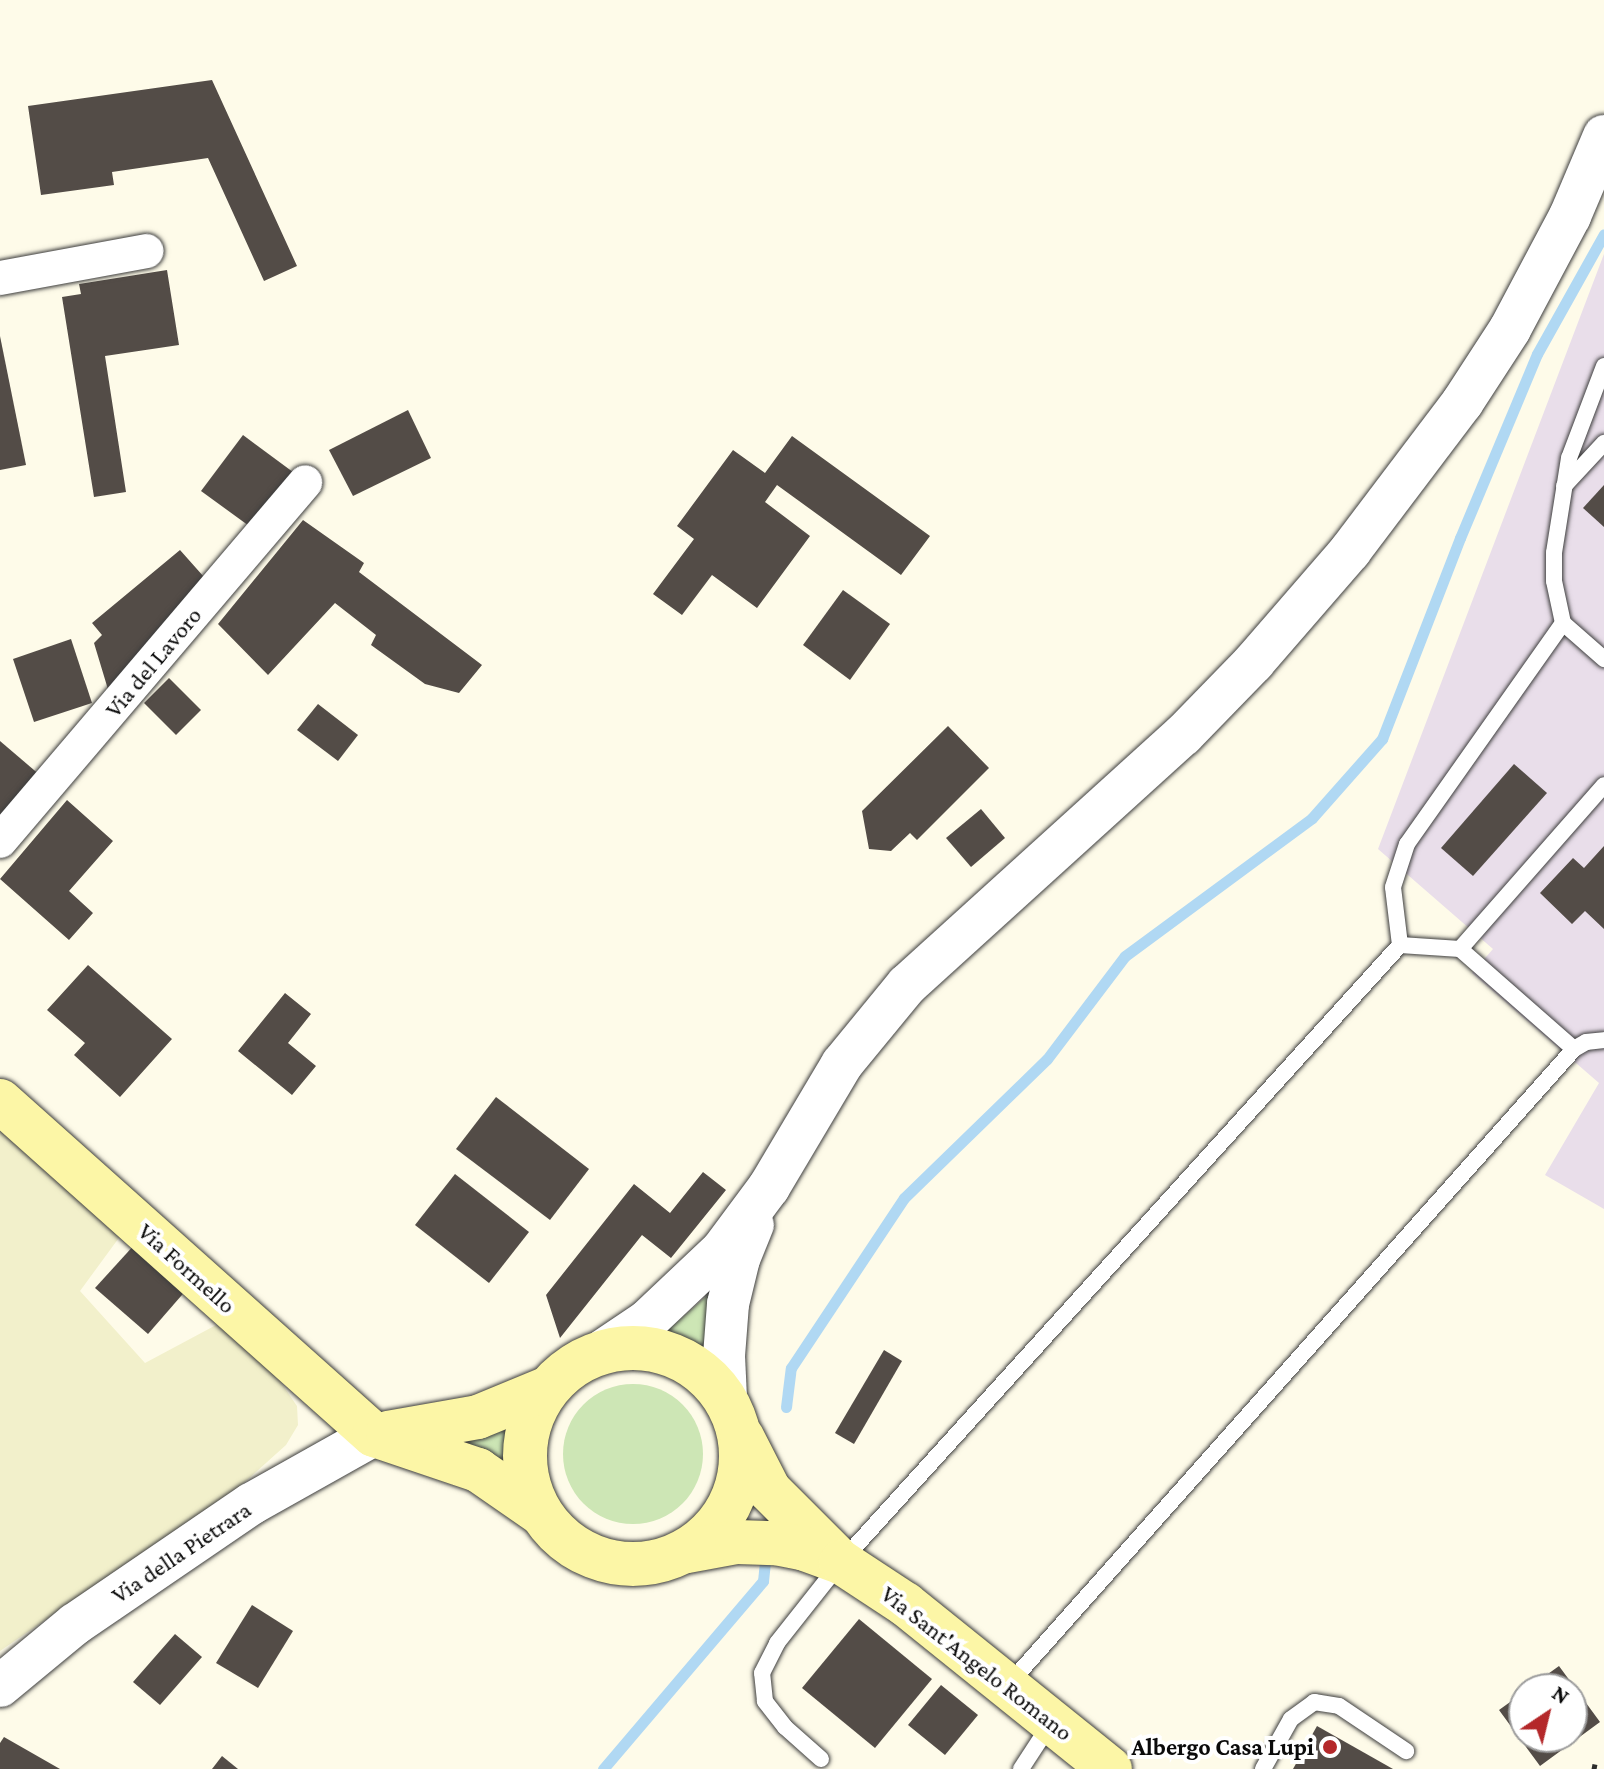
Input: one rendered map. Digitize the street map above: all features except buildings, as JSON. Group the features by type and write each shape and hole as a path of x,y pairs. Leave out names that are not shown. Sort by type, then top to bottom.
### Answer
{"main road":[{"name":"Via Formello","path":"0,1101 374,1435"},
{"path":"374,1435 478,1470 540,1513 557,1533 577,1549 601,1560 627,1565 654,1563 687,1551 714,1530 733,1500 742,1466 733,1415 703,1372 673,1354 638,1347 604,1350 572,1365 546,1389 533,1412 525,1437 529,1489 540,1513"},
{"path":"374,1435 435,1427 478,1417 546,1389"},
{"name":"Via Sant'Angelo Romano","path":"733,1415 769,1490 841,1562 905,1604 1110,1769"},
{"name":"Via Sant'Angelo Romano","path":"687,1551 737,1542 775,1543 805,1549 841,1562"}],"street":[{"path":"604,1350 678,1295 722,1250 769,1187 842,1064 897,996 1221,698 1383,510 1462,403 1510,329 1570,216 1604,136"},
{"path":"0,278 147,251"},
{"name":"Via del Lavoro","path":"0,841 305,482"},
{"path":"733,1415 724,1356 728,1304 739,1259 769,1187"},
{"name":"Via della Pietrara","path":"1,1684 75,1624 251,1504 374,1435"}],"lane":[{"path":"1604,366 1584,413 1562,488 1554,567 1563,623 1604,659"},
{"path":"1562,488 1604,443"},
{"path":"821,1759 774,1714 761,1688 762,1673 777,1643 841,1562 1400,945 1393,887 1407,844 1563,623"},
{"path":"1460,949 1604,785"},
{"path":"1591,799 1604,812"},
{"path":"1400,945 1460,949 1574,1049"},
{"path":"1008,1685 1574,1049 1586,1042 1604,1040"},
{"path":"1263,1769 1291,1719 1314,1702 1339,1706 1406,1751"},
{"path":"1021,1769 1052,1722"}],"shaded area":[{"path":"1604,254 1604,1209 1545,1175 1599,1083 1472,973 1493,949 1378,849"},
{"path":"0,1127 121,1235 80,1291 145,1363 218,1324 269,1365 297,1406 298,1425 286,1445 237,1489 0,1651"}],"green space":[{"path":"711,1292 704,1347 668,1330"},
{"path":"633,1384 660,1390 682,1405 697,1427 703,1454 697,1481 682,1503 660,1518 633,1524 606,1518 584,1503 569,1481 563,1454 569,1427 584,1405 606,1390"},
{"path":"510,1429 507,1463 454,1443"}],"waterway":[{"path":"786,1407 791,1368 904,1198 1047,1059 1125,956 1312,818 1382,739 1460,538 1537,354 1604,234"},
{"path":"603,1769 763,1581 766,1554"}],"place":[{"name":"Albergo Casa Lupi","path":"1330,1747"}]}
